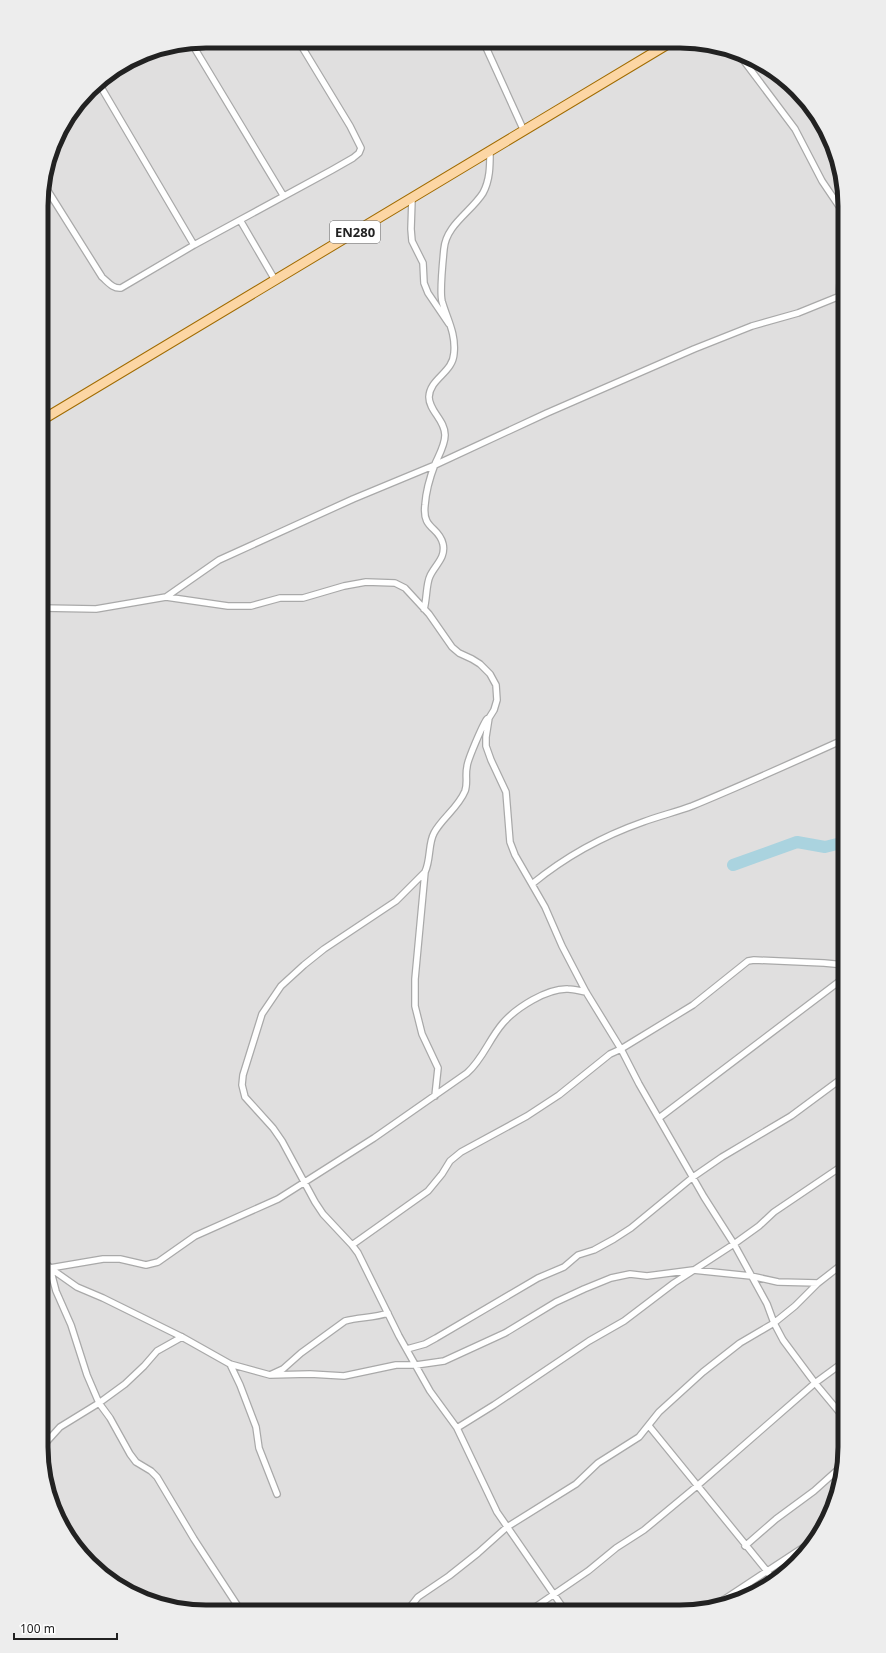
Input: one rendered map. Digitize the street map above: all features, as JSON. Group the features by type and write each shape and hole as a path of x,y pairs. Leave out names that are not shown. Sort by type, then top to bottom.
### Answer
{"main road":[{"name":"EN280","path":"48,416 661,48"}],"street":[{"path":"194,48 283,195"},
{"path":"48,192 102,277 111,286 121,288 283,195 353,158 359,153 361,148 350,126 303,48"},
{"path":"486,48 524,131"},
{"path":"745,62 795,130 822,181 838,204"},
{"path":"101,88 194,245"},
{"path":"424,609 430,575 444,552 442,540 426,522 424,516 427,490 444,443 444,429 442,422 431,405 429,396 434,383 452,364 454,355 452,328 442,301 441,293 445,243 447,237 459,219 482,193 490,173 490,152"},
{"path":"412,199 410,229 412,241 422,263 424,283 434,305 452,328"},
{"path":"240,220 274,280"},
{"path":"166,597 219,560 353,499 435,465 547,413 694,349 752,326 798,314 838,297"},
{"path":"48,608 96,609 166,597 228,606 251,606 280,598 302,598 366,582 395,583 406,588 424,609 452,647 459,653 476,661 490,674 496,685 497,700 494,710 485,723 466,767 467,779 462,798 434,834 428,866 425,872 396,901 352,930 304,965 281,986 268,1003 260,1020 243,1075 242,1085 243,1092 250,1103 273,1128 282,1141 304,1184 323,1214 358,1253 430,1391 457,1428 497,1512 537,1568 561,1605"},
{"path":"489,718 486,746 506,792 510,842 519,862 546,906 562,946 586,992 621,1049 639,1084 693,1177 734,1244 767,1304 774,1323 783,1340 838,1411"},
{"path":"532,884 544,874 598,841 642,822 685,809 838,742"},
{"path":"425,872 415,979 415,1006 422,1034 438,1068 435,1096"},
{"path":"352,1245 428,1191 457,1154 527,1116 559,1095 610,1054 621,1049 693,1005 748,962 754,960 824,962 838,964"},
{"path":"659,1118 838,982"},
{"path":"50,1268 103,1259 120,1259 146,1265 158,1262 195,1236 227,1221 267,1206 304,1184 374,1138 435,1096 475,1066 503,1023 526,1004 541,996 567,988 586,992"},
{"path":"407,1349 425,1344 538,1278 564,1267 578,1256 594,1250 614,1239 631,1228 693,1177 722,1157 792,1116 838,1081"},
{"path":"457,1428 494,1405 588,1341 624,1321 674,1283 734,1244 759,1226 774,1212 838,1169"},
{"path":"412,1605 418,1597 461,1567 507,1527 576,1484 598,1462 638,1437 659,1412 703,1372 740,1343 774,1323 795,1306 818,1283 838,1267"},
{"path":"50,1268 77,1287 103,1298 182,1337 230,1364 270,1375 310,1374 344,1376 396,1365 416,1365 444,1361 504,1333 556,1302 584,1288 611,1278 630,1274 647,1276 693,1270 751,1276 778,1282 818,1283"},
{"path":"50,1268 56,1291 99,1403 133,1458 157,1477 194,1539 237,1605"},
{"path":"270,1375 283,1369 301,1353 344,1321 353,1318 376,1317 388,1313"},
{"path":"48,1440 60,1427 99,1403 130,1379 157,1351 182,1337"},
{"path":"230,1364 240,1385 256,1427 259,1448 277,1494"},
{"path":"538,1605 588,1571 616,1548 644,1530 815,1383 838,1366"},
{"path":"648,1426 770,1576"},
{"path":"746,1546 776,1519 814,1491 836,1471"},
{"path":"724,1599 801,1549"}],"shaded area":[{"path":"196,48 701,49 731,56 750,64 784,87 799,102 811,118 822,136 830,155 838,196 838,1457 830,1498 817,1526 799,1551 784,1566 768,1578 750,1589 731,1597 690,1605 185,1604 155,1597 136,1589 102,1566 87,1551 75,1535 64,1517 56,1498 48,1457 49,185 56,155 64,136 75,118 94,94 118,75 136,64 165,53"}],"waterway":[{"path":"733,865 797,842 825,847 838,844"}]}
